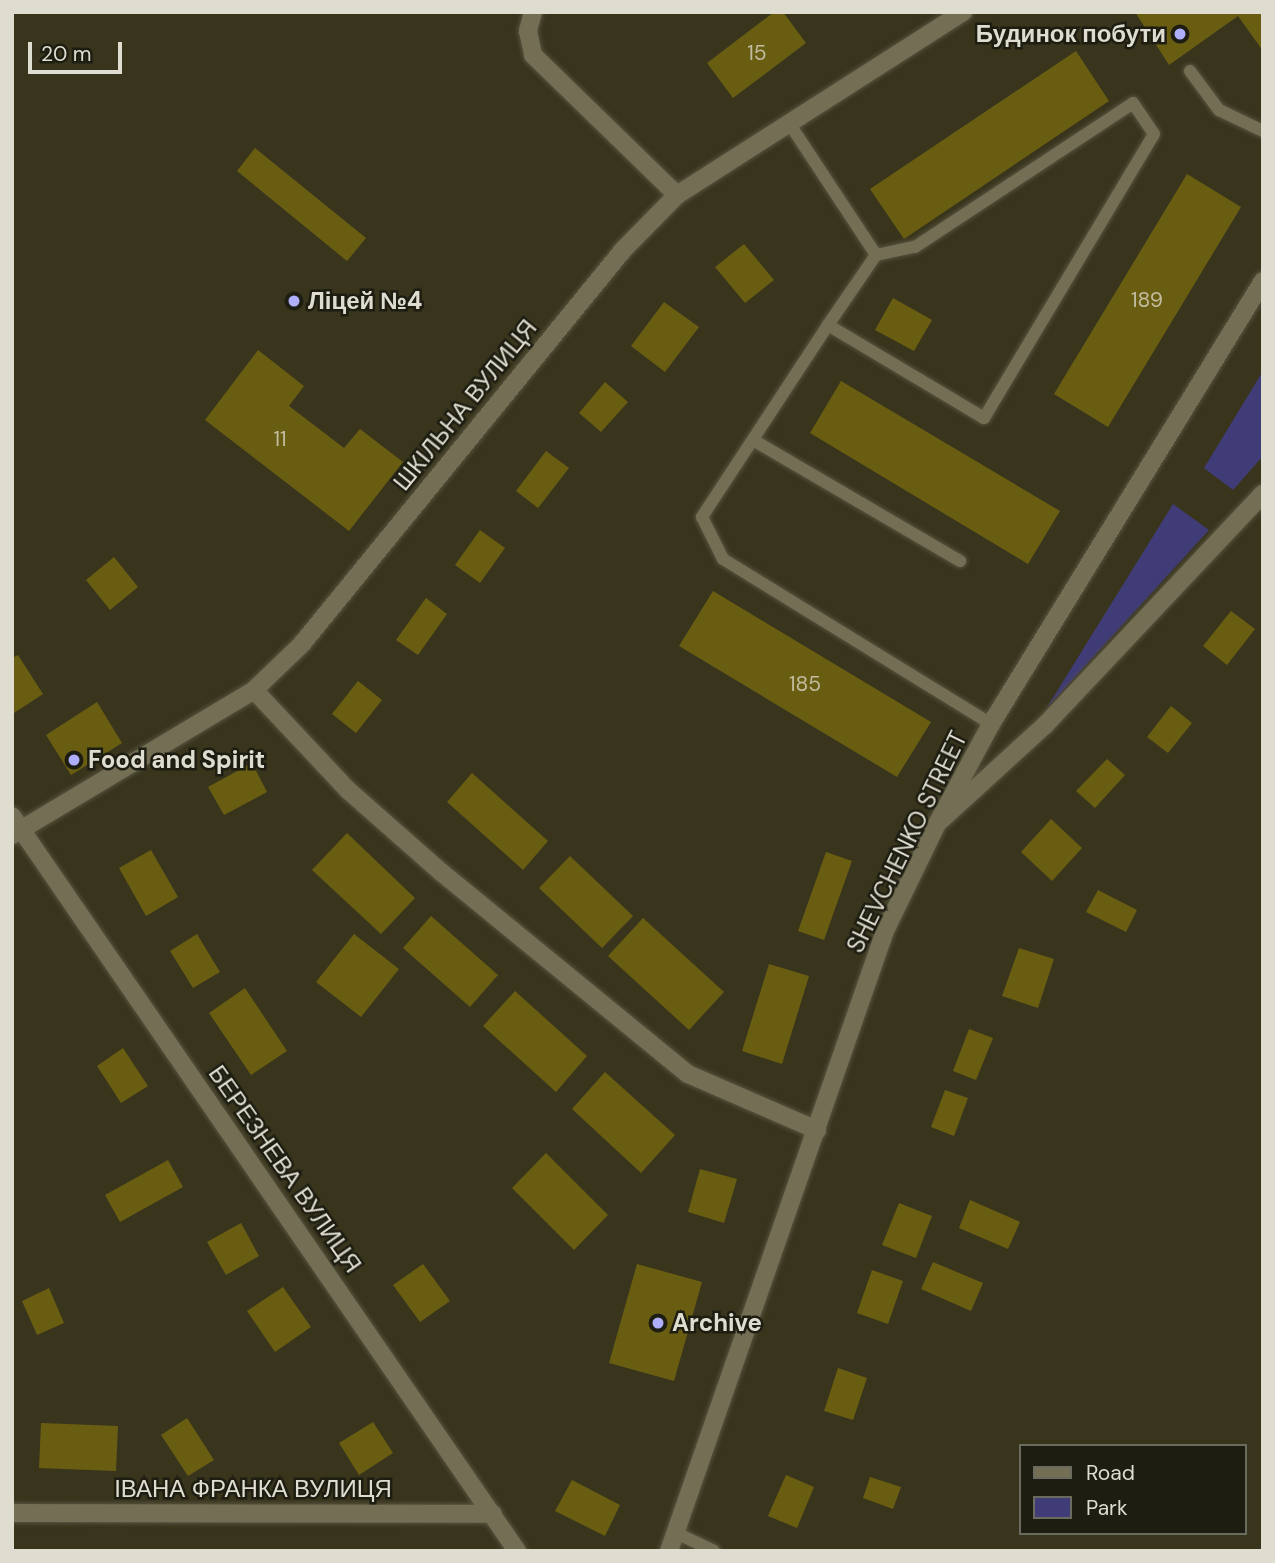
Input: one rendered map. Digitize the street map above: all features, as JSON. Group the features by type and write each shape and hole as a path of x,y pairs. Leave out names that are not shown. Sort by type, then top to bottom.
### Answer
{"street":[{"path":"533,12 528,31 533,55 677,195"},
{"name":"ШКІЛЬНА ВУЛИЦЯ","path":"15,827 254,690 302,645 623,250 677,195 963,12"},
{"name":"SHEVCHENKO STREET","path":"669,1551 885,931 937,824 991,724 1263,281"},
{"path":"937,824 1045,725 1263,494"},
{"path":"254,690 349,790 441,872 688,1074 817,1130"},
{"name":"БЕРЕЗНЕВА ВУЛИЦЯ","path":"15,827 517,1551"},
{"name":"ІВАНА ФРАНКА ВУЛИЦЯ","path":"12,1513 493,1514"}],"lane":[{"path":"1190,71 1219,110 1263,131"},
{"path":"828,325 984,418 1154,134 1133,103 915,247 876,255 828,325 702,517 723,559 991,724"},
{"path":"789,123 876,255"},
{"path":"753,440 960,561"},
{"path":"676,1533 714,1551"}],"green space":[{"path":"1263,371 1263,456 1233,490 1204,468"},
{"path":"1173,504 1209,530 1046,709"}],"building":[{"path":"774,12 783,12 806,43 733,98 707,63"},
{"name":"Будинок побути","path":"1135,12 1263,12 1263,51 1238,16 1169,65"},
{"path":"1076,51 1109,101 904,239 870,189"},
{"path":"255,148 366,238 347,261 237,171"},
{"path":"1187,174 1241,207 1108,427 1054,394"},
{"path":"744,244 774,280 745,303 715,267"},
{"path":"893,298 932,320 914,351 875,330"},
{"path":"664,302 699,327 665,372 631,346"},
{"path":"258,350 304,386 289,406 344,448 360,429 403,462 349,531 205,420"},
{"path":"841,381 1060,511 1028,564 810,433"},
{"path":"605,382 628,402 601,432 579,413"},
{"path":"546,451 569,468 538,508 516,491"},
{"path":"480,530 505,548 480,583 455,565"},
{"path":"114,557 138,587 110,610 86,580"},
{"path":"713,591 931,722 897,777 679,646"},
{"path":"426,598 447,614 418,655 396,640"},
{"path":"1231,611 1255,629 1227,665 1203,646"},
{"path":"18,655 43,694 14,713 12,658"},
{"path":"358,681 382,700 356,733 332,714"},
{"path":"97,702 122,743 71,775 46,735"},
{"path":"1171,706 1192,723 1168,753 1147,737"},
{"path":"1107,759 1125,775 1095,808 1076,791"},
{"path":"252,763 267,792 224,815 208,787"},
{"path":"472,773 548,841 523,870 447,802"},
{"path":"1051,819 1082,848 1052,881 1021,852"},
{"path":"347,833 415,898 381,934 312,870"},
{"path":"151,850 178,897 146,916 119,868"},
{"path":"826,852 852,861 824,940 798,931"},
{"path":"570,856 633,916 602,948 539,888"},
{"path":"1098,890 1137,910 1126,932 1086,912"},
{"path":"431,916 498,975 470,1007 403,948"},
{"path":"643,918 724,992 689,1030 608,956"},
{"path":"197,934 220,972 193,988 170,951"},
{"path":"354,934 399,969 361,1017 316,982"},
{"path":"1019,948 1054,959 1038,1008 1002,996"},
{"path":"769,964 809,976 782,1064 742,1051"},
{"path":"245,988 287,1051 251,1075 209,1013"},
{"path":"515,991 587,1056 556,1092 483,1026"},
{"path":"969,1029 993,1038 976,1080 953,1071"},
{"path":"123,1048 148,1086 121,1103 97,1066"},
{"path":"605,1072 675,1135 641,1173 572,1109"},
{"path":"945,1090 968,1098 954,1136 931,1127"},
{"path":"546,1153 608,1215 574,1250 512,1188"},
{"path":"168,1160 183,1187 120,1222 105,1195"},
{"path":"700,1169 737,1179 724,1223 688,1212"},
{"path":"970,1200 1020,1222 1008,1249 959,1228"},
{"path":"899,1203 932,1216 916,1258 882,1245"},
{"path":"241,1223 259,1256 226,1275 207,1242"},
{"path":"933,1262 983,1283 971,1311 921,1289"},
{"path":"423,1264 450,1301 420,1322 393,1285"},
{"path":"637,1264 702,1282 674,1381 609,1363"},
{"path":"872,1270 903,1281 888,1324 857,1313"},
{"path":"283,1287 311,1327 275,1352 247,1311"},
{"path":"49,1288 64,1323 37,1335 22,1301"},
{"path":"838,1368 867,1378 853,1420 824,1411"},
{"path":"187,1418 214,1460 188,1476 161,1435"},
{"path":"373,1422 393,1453 359,1475 339,1443"},
{"path":"41,1423 118,1426 116,1471 39,1468"},
{"path":"786,1475 814,1487 797,1528 768,1516"},
{"path":"870,1477 901,1487 893,1509 863,1498"},
{"path":"572,1480 620,1505 605,1536 555,1511"}],"place":[{"name":"Будинок побути","path":"1180,34"},
{"name":"Ліцей №4","path":"294,301"},
{"name":"Food and Spirit","path":"74,760"},
{"name":"Archive","path":"658,1323"}]}
